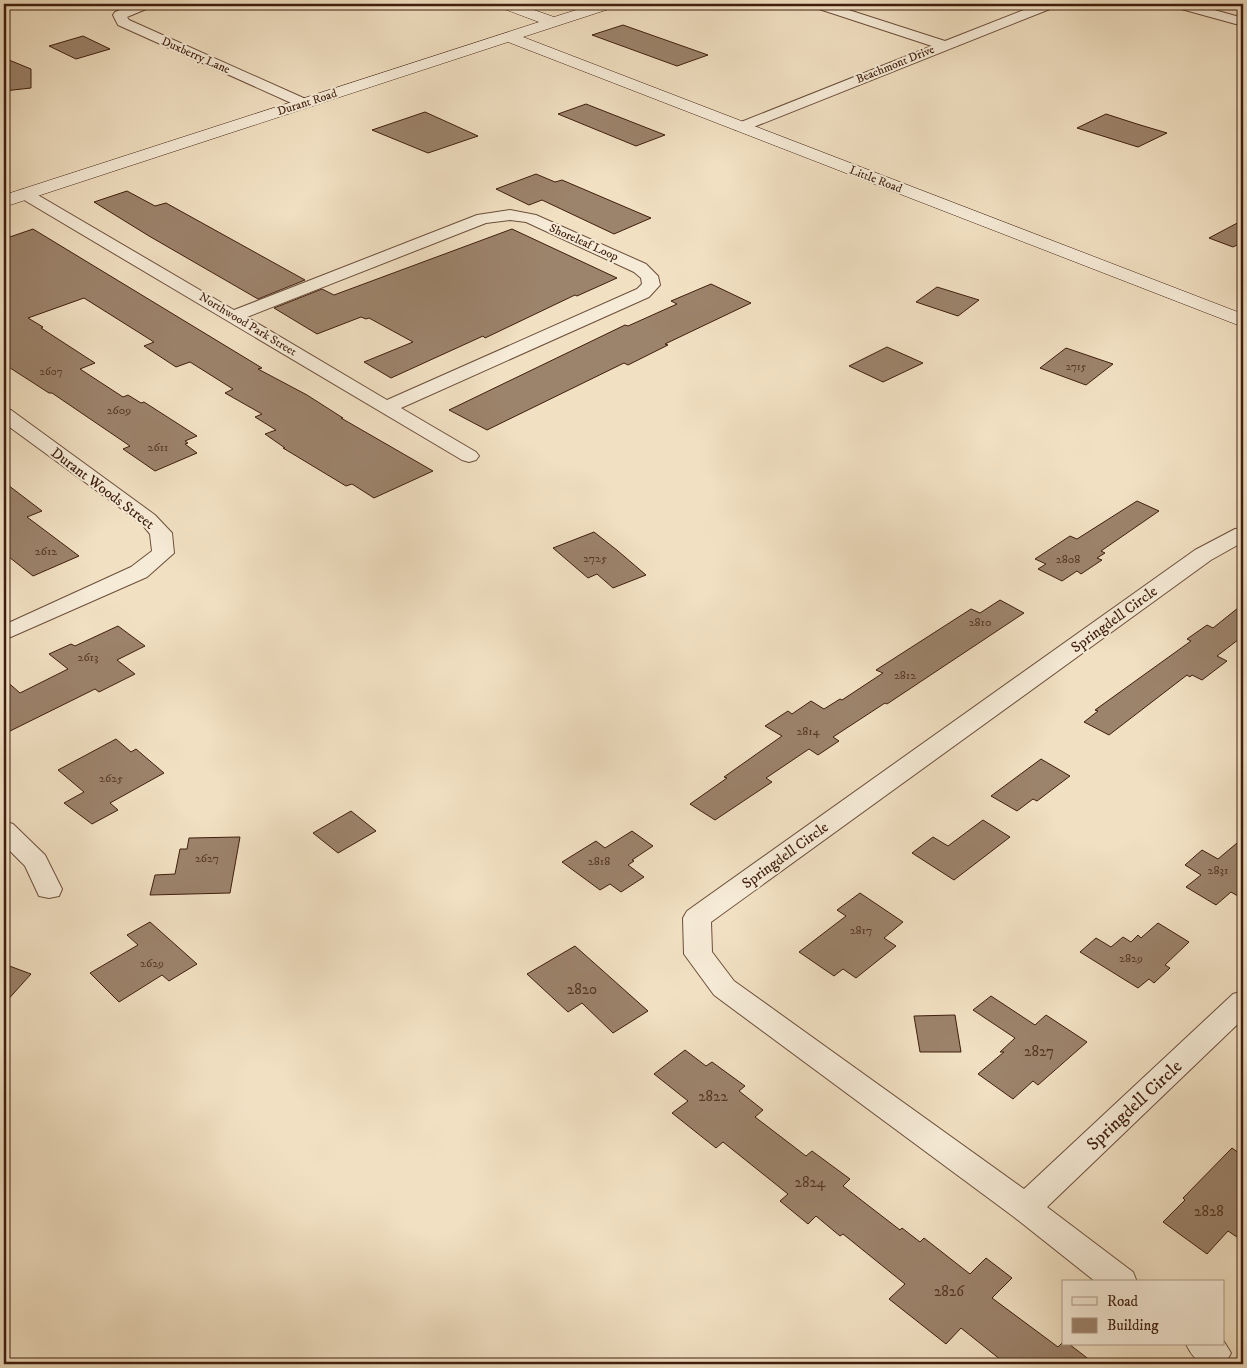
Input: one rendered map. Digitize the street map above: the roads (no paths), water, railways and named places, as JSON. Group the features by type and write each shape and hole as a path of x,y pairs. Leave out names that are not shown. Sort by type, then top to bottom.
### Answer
{"street":[{"name":"Duxberry Lane","path":"146,4 120,15 124,22 303,103"},
{"path":"504,4 553,22"},
{"name":"Durant Road","path":"4,201 610,4"},
{"path":"818,4 943,45"},
{"name":"Beachmont Drive","path":"741,126 1050,4"},
{"path":"1178,4 1243,22"},
{"name":"Little Road","path":"508,37 1243,321"},
{"name":"Northwood Park Street","path":"25,194 469,456"},
{"name":"Shoreleaf Loop","path":"234,316 483,218 498,216 530,218 640,268 649,276 651,285 643,293 388,407"},
{"name":"Durant Woods Street","path":"4,414 148,519 161,533 163,553 139,572 4,633"},
{"name":"Springdell Circle","path":"1118,1280 1025,1208 724,988 698,954 697,918 1204,555 1243,534"},
{"path":"4,830 36,861 49,890"},
{"name":"Springdell Circle","path":"1025,1208 1243,1002"}]}
